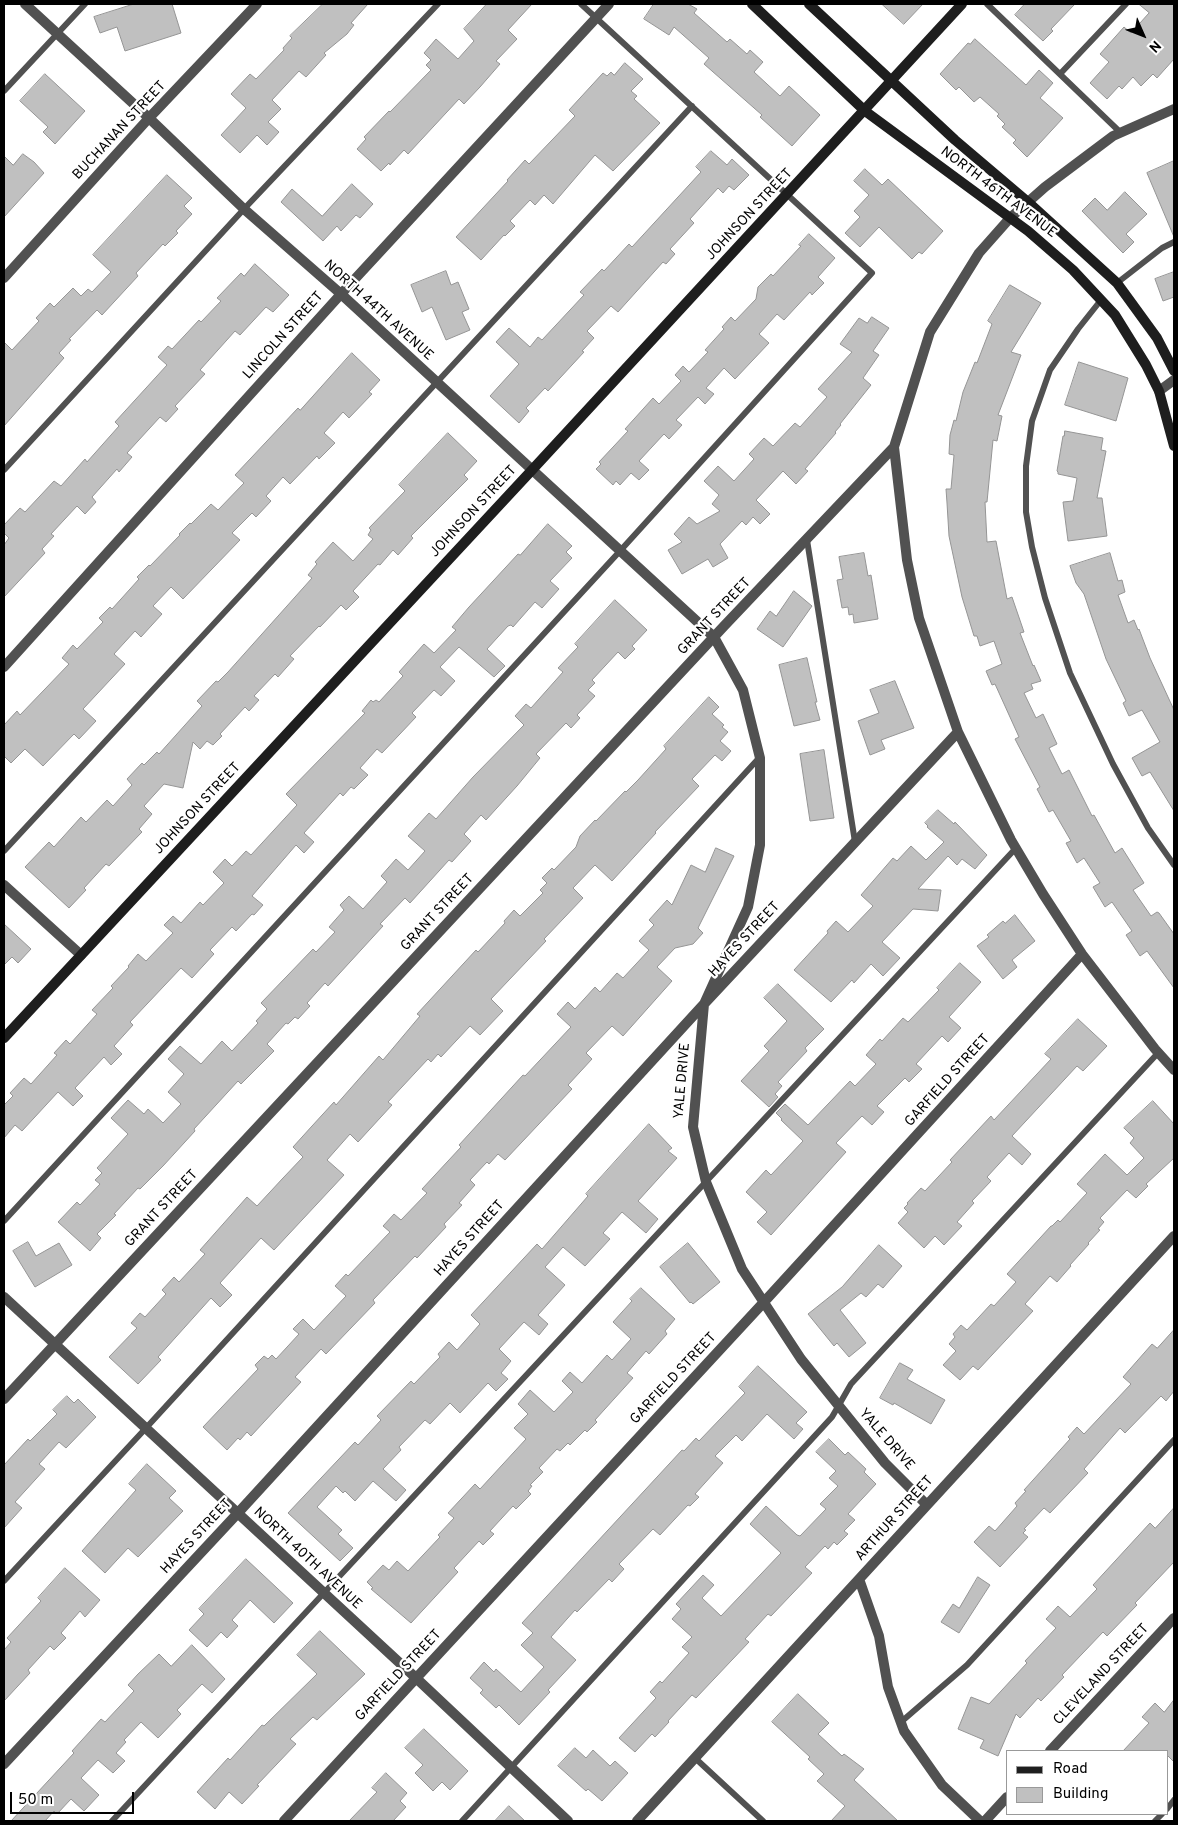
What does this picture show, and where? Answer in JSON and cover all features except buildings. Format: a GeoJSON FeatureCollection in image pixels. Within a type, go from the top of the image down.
{"type":"FeatureCollection","features":[{"type":"Feature","properties":{"kind":"street","name":"NORTH 44TH AVENUE"},"geometry":{"type":"LineString","coordinates":[[25,4],[149,118],[244,209],[341,294],[714,637]]}},
{"type":"Feature","properties":{"kind":"street","name":"BUCHANAN STREET"},"geometry":{"type":"LineString","coordinates":[[4,278],[149,118],[257,4]]}},
{"type":"Feature","properties":{"kind":"street","name":"LINCOLN STREET"},"geometry":{"type":"LineString","coordinates":[[4,667],[341,294],[609,4]]}},
{"type":"Feature","properties":{"kind":"street","name":"NORTH 46TH AVENUE"},"geometry":{"type":"LineString","coordinates":[[752,4],[865,111],[1010,218],[1073,270],[1115,315],[1146,365],[1159,390],[1174,446]]}},
{"type":"Feature","properties":{"kind":"street","name":"NORTH 46TH AVENUE"},"geometry":{"type":"LineString","coordinates":[[809,4],[961,145],[1028,202],[1117,283],[1157,338],[1174,371]]}},
{"type":"Feature","properties":{"kind":"street","name":"JOHNSON STREET"},"geometry":{"type":"LineString","coordinates":[[4,1038],[892,82],[962,4]]}},
{"type":"Feature","properties":{"kind":"street"},"geometry":{"type":"LineString","coordinates":[[1174,109],[1114,136],[1072,167],[1010,218],[979,253],[930,332],[894,447],[907,560],[919,618],[958,732],[1016,848],[1082,954],[1174,1070]]}},
{"type":"Feature","properties":{"kind":"street"},"geometry":{"type":"LineString","coordinates":[[1159,390],[1174,380]]}},
{"type":"Feature","properties":{"kind":"street","name":"GRANT STREET"},"geometry":{"type":"LineString","coordinates":[[4,1399],[714,637],[894,447]]}},
{"type":"Feature","properties":{"kind":"street","name":"YALE DRIVE"},"geometry":{"type":"LineString","coordinates":[[714,637],[743,690],[760,758],[760,845],[748,907],[704,1004],[693,1127],[706,1182],[742,1268],[801,1359],[885,1463],[927,1505]]}},
{"type":"Feature","properties":{"kind":"street","name":"HAYES STREET"},"geometry":{"type":"LineString","coordinates":[[4,1764],[237,1514],[704,1004],[958,732]]}},
{"type":"Feature","properties":{"kind":"street"},"geometry":{"type":"LineString","coordinates":[[4,885],[81,954]]}},
{"type":"Feature","properties":{"kind":"street","name":"GARFIELD STREET"},"geometry":{"type":"LineString","coordinates":[[284,1821],[764,1302],[1082,954]]}},
{"type":"Feature","properties":{"kind":"street","name":"ARTHUR STREET"},"geometry":{"type":"LineString","coordinates":[[637,1821],[1174,1236]]}},
{"type":"Feature","properties":{"kind":"street","name":"NORTH 40TH AVENUE"},"geometry":{"type":"LineString","coordinates":[[4,1297],[568,1821]]}},
{"type":"Feature","properties":{"kind":"street"},"geometry":{"type":"LineString","coordinates":[[858,1579],[879,1636],[888,1687],[904,1731],[942,1785],[980,1821]]}},
{"type":"Feature","properties":{"kind":"street","name":"CLEVELAND STREET"},"geometry":{"type":"LineString","coordinates":[[1051,1750],[1174,1618]]}},
{"type":"Feature","properties":{"kind":"street"},"geometry":{"type":"LineString","coordinates":[[985,1821],[1006,1799]]}},
{"type":"Feature","properties":{"kind":"lane"},"geometry":{"type":"LineString","coordinates":[[4,91],[85,4]]}},
{"type":"Feature","properties":{"kind":"lane"},"geometry":{"type":"LineString","coordinates":[[4,470],[244,209],[438,4]]}},
{"type":"Feature","properties":{"kind":"lane"},"geometry":{"type":"LineString","coordinates":[[4,1221],[620,551],[872,273],[581,4]]}},
{"type":"Feature","properties":{"kind":"lane"},"geometry":{"type":"LineString","coordinates":[[987,4],[1121,133]]}},
{"type":"Feature","properties":{"kind":"lane"},"geometry":{"type":"LineString","coordinates":[[1060,74],[1126,4]]}},
{"type":"Feature","properties":{"kind":"lane"},"geometry":{"type":"LineString","coordinates":[[4,851],[692,106]]}},
{"type":"Feature","properties":{"kind":"lane"},"geometry":{"type":"LineString","coordinates":[[1117,283],[1162,248],[1174,242]]}},
{"type":"Feature","properties":{"kind":"lane"},"geometry":{"type":"LineString","coordinates":[[1101,300],[1078,329],[1050,370],[1047,378],[1032,421],[1026,466],[1026,512],[1032,547],[1045,598],[1070,673],[1113,764],[1148,828],[1174,865]]}},
{"type":"Feature","properties":{"kind":"lane"},"geometry":{"type":"LineString","coordinates":[[807,540],[855,842]]}},
{"type":"Feature","properties":{"kind":"lane"},"geometry":{"type":"LineString","coordinates":[[4,1581],[760,758]]}},
{"type":"Feature","properties":{"kind":"lane"},"geometry":{"type":"LineString","coordinates":[[112,1821],[1016,848]]}},
{"type":"Feature","properties":{"kind":"lane"},"geometry":{"type":"LineString","coordinates":[[462,1821],[832,1417],[851,1384],[1158,1052]]}},
{"type":"Feature","properties":{"kind":"lane"},"geometry":{"type":"LineString","coordinates":[[901,1722],[967,1665],[1174,1440]]}},
{"type":"Feature","properties":{"kind":"lane"},"geometry":{"type":"LineString","coordinates":[[695,1758],[763,1821]]}}]}
